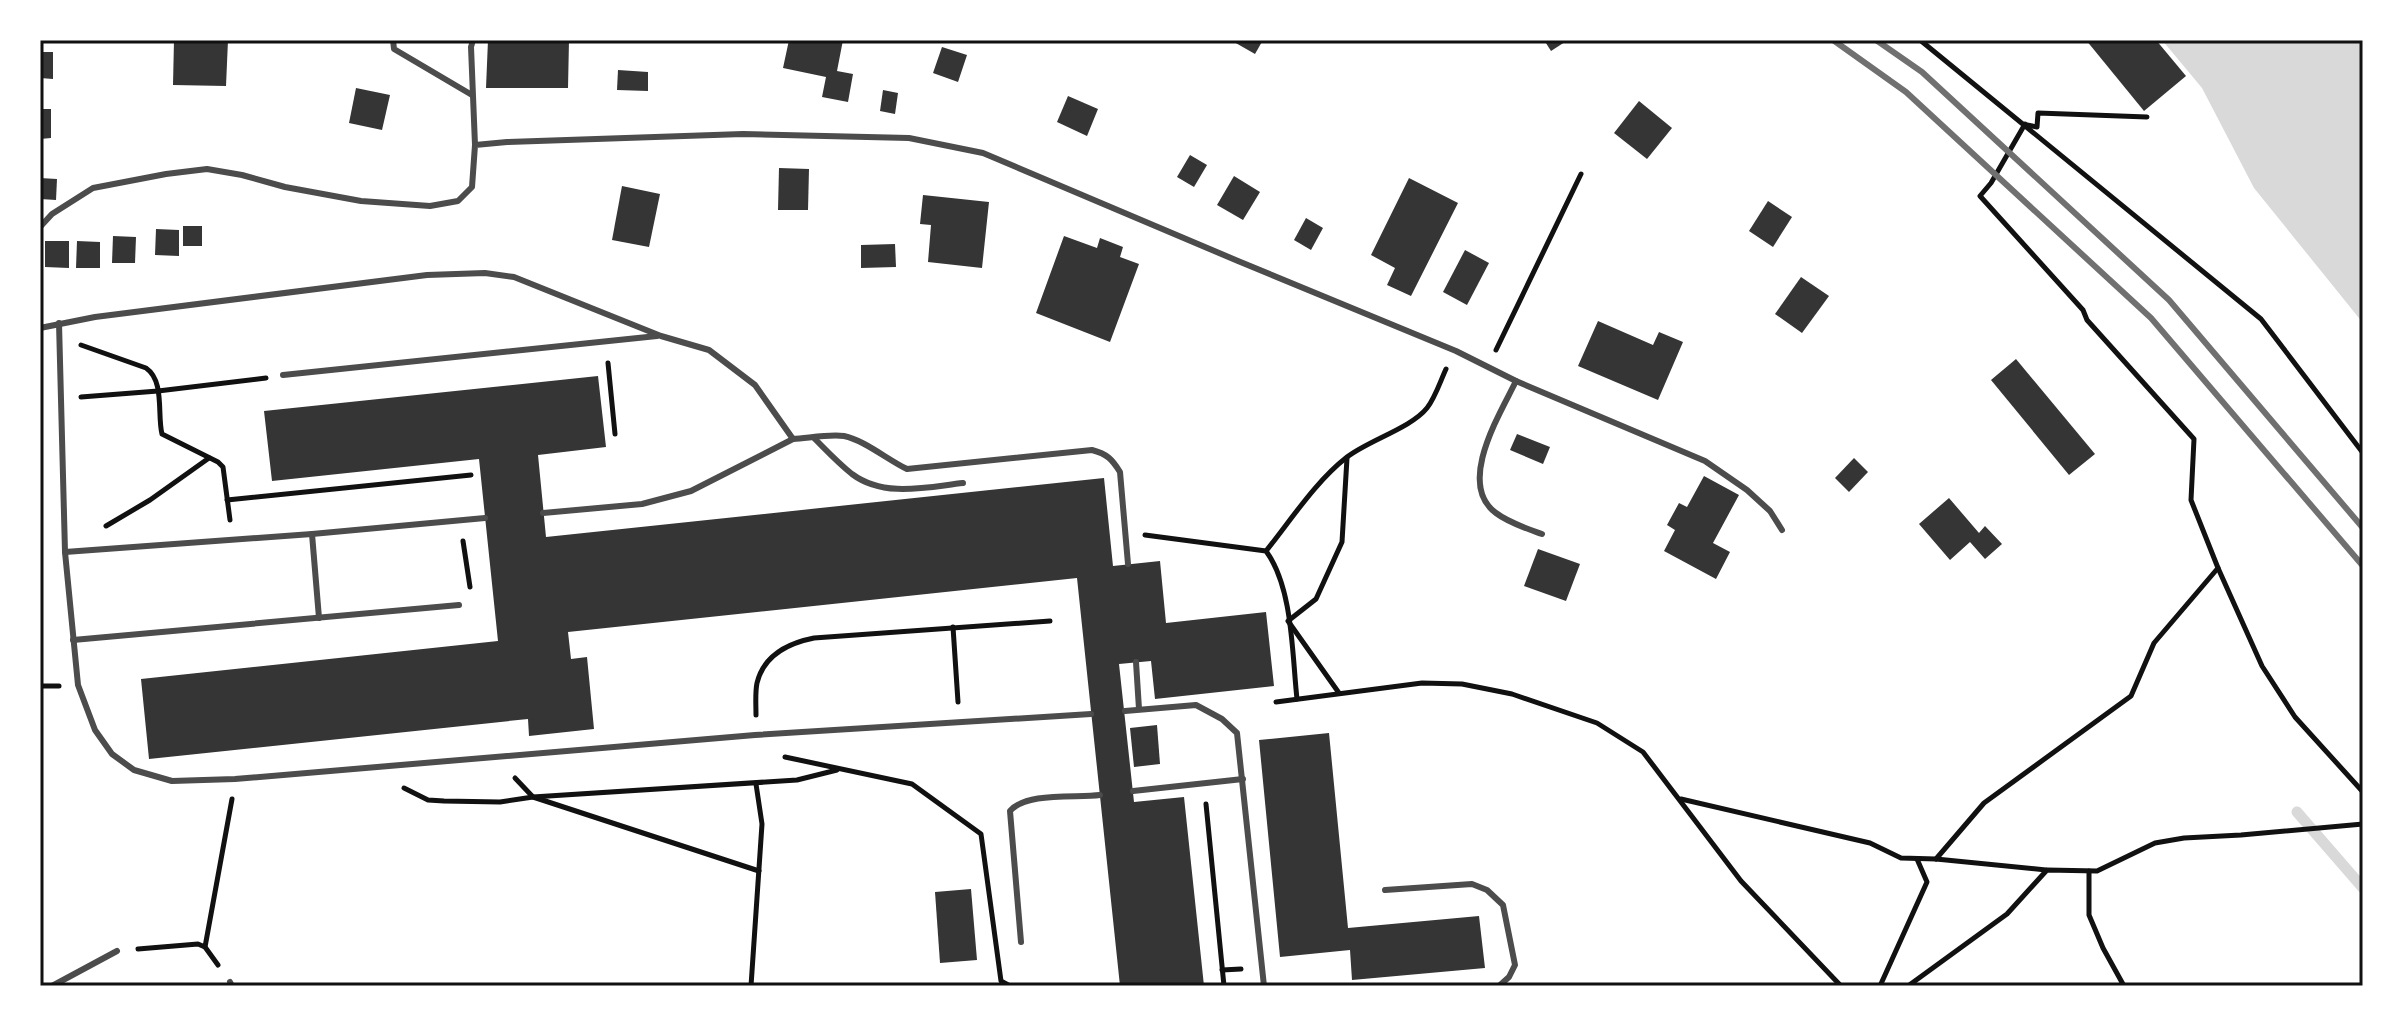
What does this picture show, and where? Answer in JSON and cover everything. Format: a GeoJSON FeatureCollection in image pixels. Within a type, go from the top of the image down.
{"type":"FeatureCollection","features":[{"type":"Feature","properties":{"kind":"lane"},"geometry":{"type":"LineString","coordinates":[[393,40],[394,49],[472,95]]}},
{"type":"Feature","properties":{"kind":"lane"},"geometry":{"type":"LineString","coordinates":[[40,227],[52,214],[93,188],[207,169],[361,201],[430,206],[458,201],[472,187],[475,145],[473,40]]}},
{"type":"Feature","properties":{"kind":"lane"},"geometry":{"type":"LineString","coordinates":[[475,145],[743,134],[909,138],[983,153],[1456,351],[1516,381],[1705,461],[1747,490],[1770,511],[1782,530]]}},
{"type":"Feature","properties":{"kind":"lane"},"geometry":{"type":"LineString","coordinates":[[40,328],[95,317],[427,275],[485,273],[514,277],[661,336],[709,350],[755,385],[793,439]]}},
{"type":"Feature","properties":{"kind":"lane"},"geometry":{"type":"LineString","coordinates":[[59,323],[65,552],[78,685],[95,730],[112,754],[134,770],[172,781],[235,779],[755,735],[1091,714]]}},
{"type":"Feature","properties":{"kind":"lane"},"geometry":{"type":"LineString","coordinates":[[283,375],[661,336]]}},
{"type":"Feature","properties":{"kind":"lane"},"geometry":{"type":"LineString","coordinates":[[1516,381],[1488,440],[1479,471],[1479,484],[1484,500],[1496,513],[1542,534]]}},
{"type":"Feature","properties":{"kind":"lane"},"geometry":{"type":"LineString","coordinates":[[543,513],[642,504],[691,491],[793,439],[844,436],[907,469],[1092,450],[1106,454],[1120,472],[1128,564]]}},
{"type":"Feature","properties":{"kind":"lane"},"geometry":{"type":"LineString","coordinates":[[814,438],[853,475],[878,486],[899,490],[963,483]]}},
{"type":"Feature","properties":{"kind":"lane"},"geometry":{"type":"LineString","coordinates":[[65,552],[485,518]]}},
{"type":"Feature","properties":{"kind":"lane"},"geometry":{"type":"LineString","coordinates":[[312,534],[319,618]]}},
{"type":"Feature","properties":{"kind":"lane"},"geometry":{"type":"LineString","coordinates":[[73,640],[459,605]]}},
{"type":"Feature","properties":{"kind":"lane"},"geometry":{"type":"LineString","coordinates":[[1136,662],[1139,709]]}},
{"type":"Feature","properties":{"kind":"lane"},"geometry":{"type":"LineString","coordinates":[[1125,711],[1196,705],[1222,719],[1237,733],[1264,986]]}},
{"type":"Feature","properties":{"kind":"lane"},"geometry":{"type":"LineString","coordinates":[[1133,791],[1243,779]]}},
{"type":"Feature","properties":{"kind":"lane"},"geometry":{"type":"LineString","coordinates":[[1021,942],[1010,811],[1016,803],[1028,799],[1100,795]]}},
{"type":"Feature","properties":{"kind":"lane"},"geometry":{"type":"LineString","coordinates":[[1385,890],[1472,884],[1487,890],[1503,905],[1515,965],[1509,977],[1499,986]]}},
{"type":"Feature","properties":{"kind":"lane"},"geometry":{"type":"LineString","coordinates":[[52,986],[117,951]]}},
{"type":"Feature","properties":{"kind":"path"},"geometry":{"type":"LineString","coordinates":[[1920,40],[2261,319],[2363,453]]}},
{"type":"Feature","properties":{"kind":"path"},"geometry":{"type":"LineString","coordinates":[[2025,125],[2037,127],[2038,113],[2147,117]]}},
{"type":"Feature","properties":{"kind":"path"},"geometry":{"type":"LineString","coordinates":[[2025,125],[1980,196],[2194,439],[2191,500],[2262,666],[2295,717],[2363,792]]}},
{"type":"Feature","properties":{"kind":"path"},"geometry":{"type":"LineString","coordinates":[[1488,367],[1581,174]]}},
{"type":"Feature","properties":{"kind":"path"},"geometry":{"type":"LineString","coordinates":[[60,337],[153,372],[162,434],[223,467],[228,503],[471,475]]}},
{"type":"Feature","properties":{"kind":"path"},"geometry":{"type":"LineString","coordinates":[[606,342],[615,434]]}},
{"type":"Feature","properties":{"kind":"path"},"geometry":{"type":"LineString","coordinates":[[1266,551],[1316,488],[1347,457],[1414,419],[1427,408],[1456,351]]}},
{"type":"Feature","properties":{"kind":"path"},"geometry":{"type":"LineString","coordinates":[[62,398],[158,391],[283,375]]}},
{"type":"Feature","properties":{"kind":"path"},"geometry":{"type":"LineString","coordinates":[[1288,621],[1316,599],[1342,542],[1347,457]]}},
{"type":"Feature","properties":{"kind":"path"},"geometry":{"type":"LineString","coordinates":[[103,528],[150,500],[209,458]]}},
{"type":"Feature","properties":{"kind":"path"},"geometry":{"type":"LineString","coordinates":[[459,605],[469,601],[470,596],[460,520]]}},
{"type":"Feature","properties":{"kind":"path"},"geometry":{"type":"LineString","coordinates":[[1124,532],[1266,551],[1284,585],[1297,699]]}},
{"type":"Feature","properties":{"kind":"path"},"geometry":{"type":"LineString","coordinates":[[1936,859],[1984,803],[2131,696],[2154,643],[2218,568]]}},
{"type":"Feature","properties":{"kind":"path"},"geometry":{"type":"LineString","coordinates":[[1010,986],[1001,981],[981,834],[912,784],[761,751],[755,735],[757,682],[771,657],[791,643],[814,638],[1050,621]]}},
{"type":"Feature","properties":{"kind":"path"},"geometry":{"type":"LineString","coordinates":[[1288,621],[1339,693]]}},
{"type":"Feature","properties":{"kind":"path"},"geometry":{"type":"LineString","coordinates":[[953,627],[960,722]]}},
{"type":"Feature","properties":{"kind":"path"},"geometry":{"type":"LineString","coordinates":[[1276,702],[1422,683],[1462,684],[1512,694],[1597,723],[1643,752],[1741,881],[1841,986]]}},
{"type":"Feature","properties":{"kind":"path"},"geometry":{"type":"LineString","coordinates":[[384,766],[403,788],[428,800],[500,802],[533,797],[797,780],[842,768]]}},
{"type":"Feature","properties":{"kind":"path"},"geometry":{"type":"LineString","coordinates":[[205,947],[235,779]]}},
{"type":"Feature","properties":{"kind":"path"},"geometry":{"type":"LineString","coordinates":[[751,986],[762,824],[756,783]]}},
{"type":"Feature","properties":{"kind":"path"},"geometry":{"type":"LineString","coordinates":[[533,797],[759,871]]}},
{"type":"Feature","properties":{"kind":"path"},"geometry":{"type":"LineString","coordinates":[[1680,799],[1870,843],[1901,858],[2047,870],[2097,871],[2155,843],[2184,838],[2363,824]]}},
{"type":"Feature","properties":{"kind":"path"},"geometry":{"type":"LineString","coordinates":[[1208,829],[1224,986]]}},
{"type":"Feature","properties":{"kind":"path"},"geometry":{"type":"LineString","coordinates":[[1880,986],[1927,882],[1917,859]]}},
{"type":"Feature","properties":{"kind":"path"},"geometry":{"type":"LineString","coordinates":[[1908,986],[2007,914],[2047,870]]}},
{"type":"Feature","properties":{"kind":"path"},"geometry":{"type":"LineString","coordinates":[[2089,871],[2089,915],[2124,986]]}},
{"type":"Feature","properties":{"kind":"path"},"geometry":{"type":"LineString","coordinates":[[117,951],[198,944],[205,947],[231,984]]}},
{"type":"Feature","properties":{"kind":"shaded area"},"geometry":{"type":"Polygon","coordinates":[[[2162,40],[2363,40],[2363,323],[2254,188],[2202,88],[2162,40]]]}},
{"type":"Feature","properties":{"kind":"building"},"geometry":{"type":"Polygon","coordinates":[[[174,40],[228,40],[226,86],[173,85],[174,40]]]}},
{"type":"Feature","properties":{"kind":"building"},"geometry":{"type":"Polygon","coordinates":[[[488,40],[569,40],[568,88],[486,88],[488,40]]]}},
{"type":"Feature","properties":{"kind":"building"},"geometry":{"type":"Polygon","coordinates":[[[789,40],[843,40],[837,71],[853,74],[848,102],[822,97],[826,77],[783,68],[789,40]]]}},
{"type":"Feature","properties":{"kind":"building"},"geometry":{"type":"Polygon","coordinates":[[[1235,40],[1263,40],[1255,54],[1235,40]]]}},
{"type":"Feature","properties":{"kind":"building"},"geometry":{"type":"Polygon","coordinates":[[[1544,40],[1568,40],[1551,51],[1544,40]]]}},
{"type":"Feature","properties":{"kind":"building"},"geometry":{"type":"Polygon","coordinates":[[[2086,40],[2156,40],[2186,76],[2144,111],[2086,40]]]}},
{"type":"Feature","properties":{"kind":"building"},"geometry":{"type":"Polygon","coordinates":[[[942,47],[967,55],[958,82],[933,73],[942,47]]]}},
{"type":"Feature","properties":{"kind":"building"},"geometry":{"type":"Polygon","coordinates":[[[40,52],[53,52],[53,79],[40,78],[40,52]]]}},
{"type":"Feature","properties":{"kind":"building"},"geometry":{"type":"Polygon","coordinates":[[[618,70],[648,72],[648,91],[617,90],[618,70]]]}},
{"type":"Feature","properties":{"kind":"building"},"geometry":{"type":"Polygon","coordinates":[[[356,88],[390,95],[382,130],[349,123],[356,88]]]}},
{"type":"Feature","properties":{"kind":"building"},"geometry":{"type":"Polygon","coordinates":[[[883,90],[898,93],[895,114],[880,111],[883,90]]]}},
{"type":"Feature","properties":{"kind":"building"},"geometry":{"type":"Polygon","coordinates":[[[1068,96],[1098,109],[1087,136],[1057,122],[1068,96]]]}},
{"type":"Feature","properties":{"kind":"building"},"geometry":{"type":"Polygon","coordinates":[[[1639,101],[1672,128],[1647,159],[1614,133],[1639,101]]]}},
{"type":"Feature","properties":{"kind":"building"},"geometry":{"type":"Polygon","coordinates":[[[40,109],[51,109],[51,138],[40,139],[40,109]]]}},
{"type":"Feature","properties":{"kind":"building"},"geometry":{"type":"Polygon","coordinates":[[[1190,155],[1207,165],[1194,187],[1177,177],[1190,155]]]}},
{"type":"Feature","properties":{"kind":"building"},"geometry":{"type":"Polygon","coordinates":[[[779,168],[809,169],[808,210],[778,210],[779,168]]]}},
{"type":"Feature","properties":{"kind":"building"},"geometry":{"type":"Polygon","coordinates":[[[1234,176],[1260,192],[1243,220],[1217,205],[1234,176]]]}},
{"type":"Feature","properties":{"kind":"building"},"geometry":{"type":"Polygon","coordinates":[[[40,178],[57,179],[56,200],[40,199],[40,178]]]}},
{"type":"Feature","properties":{"kind":"building"},"geometry":{"type":"Polygon","coordinates":[[[1409,178],[1458,203],[1411,296],[1387,285],[1395,268],[1371,255],[1409,178]]]}},
{"type":"Feature","properties":{"kind":"building"},"geometry":{"type":"Polygon","coordinates":[[[622,186],[660,194],[649,247],[612,240],[622,186]]]}},
{"type":"Feature","properties":{"kind":"building"},"geometry":{"type":"Polygon","coordinates":[[[923,195],[989,202],[982,268],[928,262],[931,225],[920,224],[923,195]]]}},
{"type":"Feature","properties":{"kind":"building"},"geometry":{"type":"Polygon","coordinates":[[[1768,201],[1792,217],[1773,247],[1749,231],[1768,201]]]}},
{"type":"Feature","properties":{"kind":"building"},"geometry":{"type":"Polygon","coordinates":[[[1306,218],[1323,228],[1311,250],[1294,240],[1306,218]]]}},
{"type":"Feature","properties":{"kind":"building"},"geometry":{"type":"Polygon","coordinates":[[[183,226],[202,226],[202,246],[183,246],[183,226]]]}},
{"type":"Feature","properties":{"kind":"building"},"geometry":{"type":"Polygon","coordinates":[[[156,229],[179,230],[179,256],[155,255],[156,229]]]}},
{"type":"Feature","properties":{"kind":"building"},"geometry":{"type":"Polygon","coordinates":[[[113,236],[136,237],[135,263],[112,263],[113,236]]]}},
{"type":"Feature","properties":{"kind":"building"},"geometry":{"type":"Polygon","coordinates":[[[1064,236],[1097,248],[1100,238],[1123,247],[1120,257],[1139,264],[1110,342],[1036,313],[1064,236]]]}},
{"type":"Feature","properties":{"kind":"building"},"geometry":{"type":"Polygon","coordinates":[[[45,241],[69,241],[69,268],[45,267],[45,241]]]}},
{"type":"Feature","properties":{"kind":"building"},"geometry":{"type":"Polygon","coordinates":[[[77,241],[100,242],[100,268],[76,268],[77,241]]]}},
{"type":"Feature","properties":{"kind":"building"},"geometry":{"type":"Polygon","coordinates":[[[895,244],[896,267],[861,268],[861,245],[895,244]]]}},
{"type":"Feature","properties":{"kind":"building"},"geometry":{"type":"Polygon","coordinates":[[[1465,250],[1489,263],[1467,305],[1443,292],[1465,250]]]}},
{"type":"Feature","properties":{"kind":"building"},"geometry":{"type":"Polygon","coordinates":[[[1801,277],[1829,296],[1802,333],[1775,314],[1801,277]]]}},
{"type":"Feature","properties":{"kind":"building"},"geometry":{"type":"Polygon","coordinates":[[[1598,321],[1653,345],[1659,332],[1683,342],[1658,400],[1578,366],[1598,321]]]}},
{"type":"Feature","properties":{"kind":"building"},"geometry":{"type":"Polygon","coordinates":[[[2016,359],[2095,454],[2069,475],[1991,380],[2016,359]]]}},
{"type":"Feature","properties":{"kind":"building"},"geometry":{"type":"Polygon","coordinates":[[[598,376],[606,447],[538,455],[546,537],[1104,478],[1113,566],[1160,561],[1166,623],[1266,612],[1274,686],[1155,699],[1151,661],[1119,664],[1134,802],[1184,797],[1204,986],[1120,986],[1077,578],[568,632],[571,659],[587,657],[594,729],[529,736],[528,719],[149,759],[141,679],[498,641],[479,459],[272,481],[264,411],[598,376]]]}},
{"type":"Feature","properties":{"kind":"building"},"geometry":{"type":"Polygon","coordinates":[[[1517,434],[1550,447],[1543,464],[1510,450],[1517,434]]]}},
{"type":"Feature","properties":{"kind":"building"},"geometry":{"type":"Polygon","coordinates":[[[1854,458],[1868,472],[1849,492],[1835,478],[1854,458]]]}},
{"type":"Feature","properties":{"kind":"building"},"geometry":{"type":"Polygon","coordinates":[[[1704,476],[1739,495],[1713,543],[1730,552],[1716,579],[1664,551],[1675,530],[1667,525],[1679,503],[1687,507],[1704,476]]]}},
{"type":"Feature","properties":{"kind":"building"},"geometry":{"type":"Polygon","coordinates":[[[1949,498],[1979,533],[1985,526],[2002,544],[1985,559],[1970,542],[1950,560],[1919,524],[1949,498]]]}},
{"type":"Feature","properties":{"kind":"building"},"geometry":{"type":"Polygon","coordinates":[[[1538,549],[1580,564],[1566,601],[1524,586],[1538,549]]]}},
{"type":"Feature","properties":{"kind":"building"},"geometry":{"type":"Polygon","coordinates":[[[1157,725],[1160,764],[1134,767],[1130,728],[1157,725]]]}},
{"type":"Feature","properties":{"kind":"building"},"geometry":{"type":"Polygon","coordinates":[[[1329,733],[1348,928],[1479,916],[1485,968],[1352,980],[1350,950],[1280,957],[1259,740],[1329,733]]]}},
{"type":"Feature","properties":{"kind":"building"},"geometry":{"type":"Polygon","coordinates":[[[971,889],[977,960],[940,963],[935,892],[971,889]]]}},
{"type":"Feature","properties":{"kind":"waterway"},"geometry":{"type":"LineString","coordinates":[[2297,812],[2363,888]]}},
{"type":"Feature","properties":{"kind":"railway"},"geometry":{"type":"LineString","coordinates":[[1833,40],[1906,92],[2151,318],[2363,566]]}},
{"type":"Feature","properties":{"kind":"railway"},"geometry":{"type":"LineString","coordinates":[[1876,40],[1922,72],[2169,300],[2363,528]]}}]}
